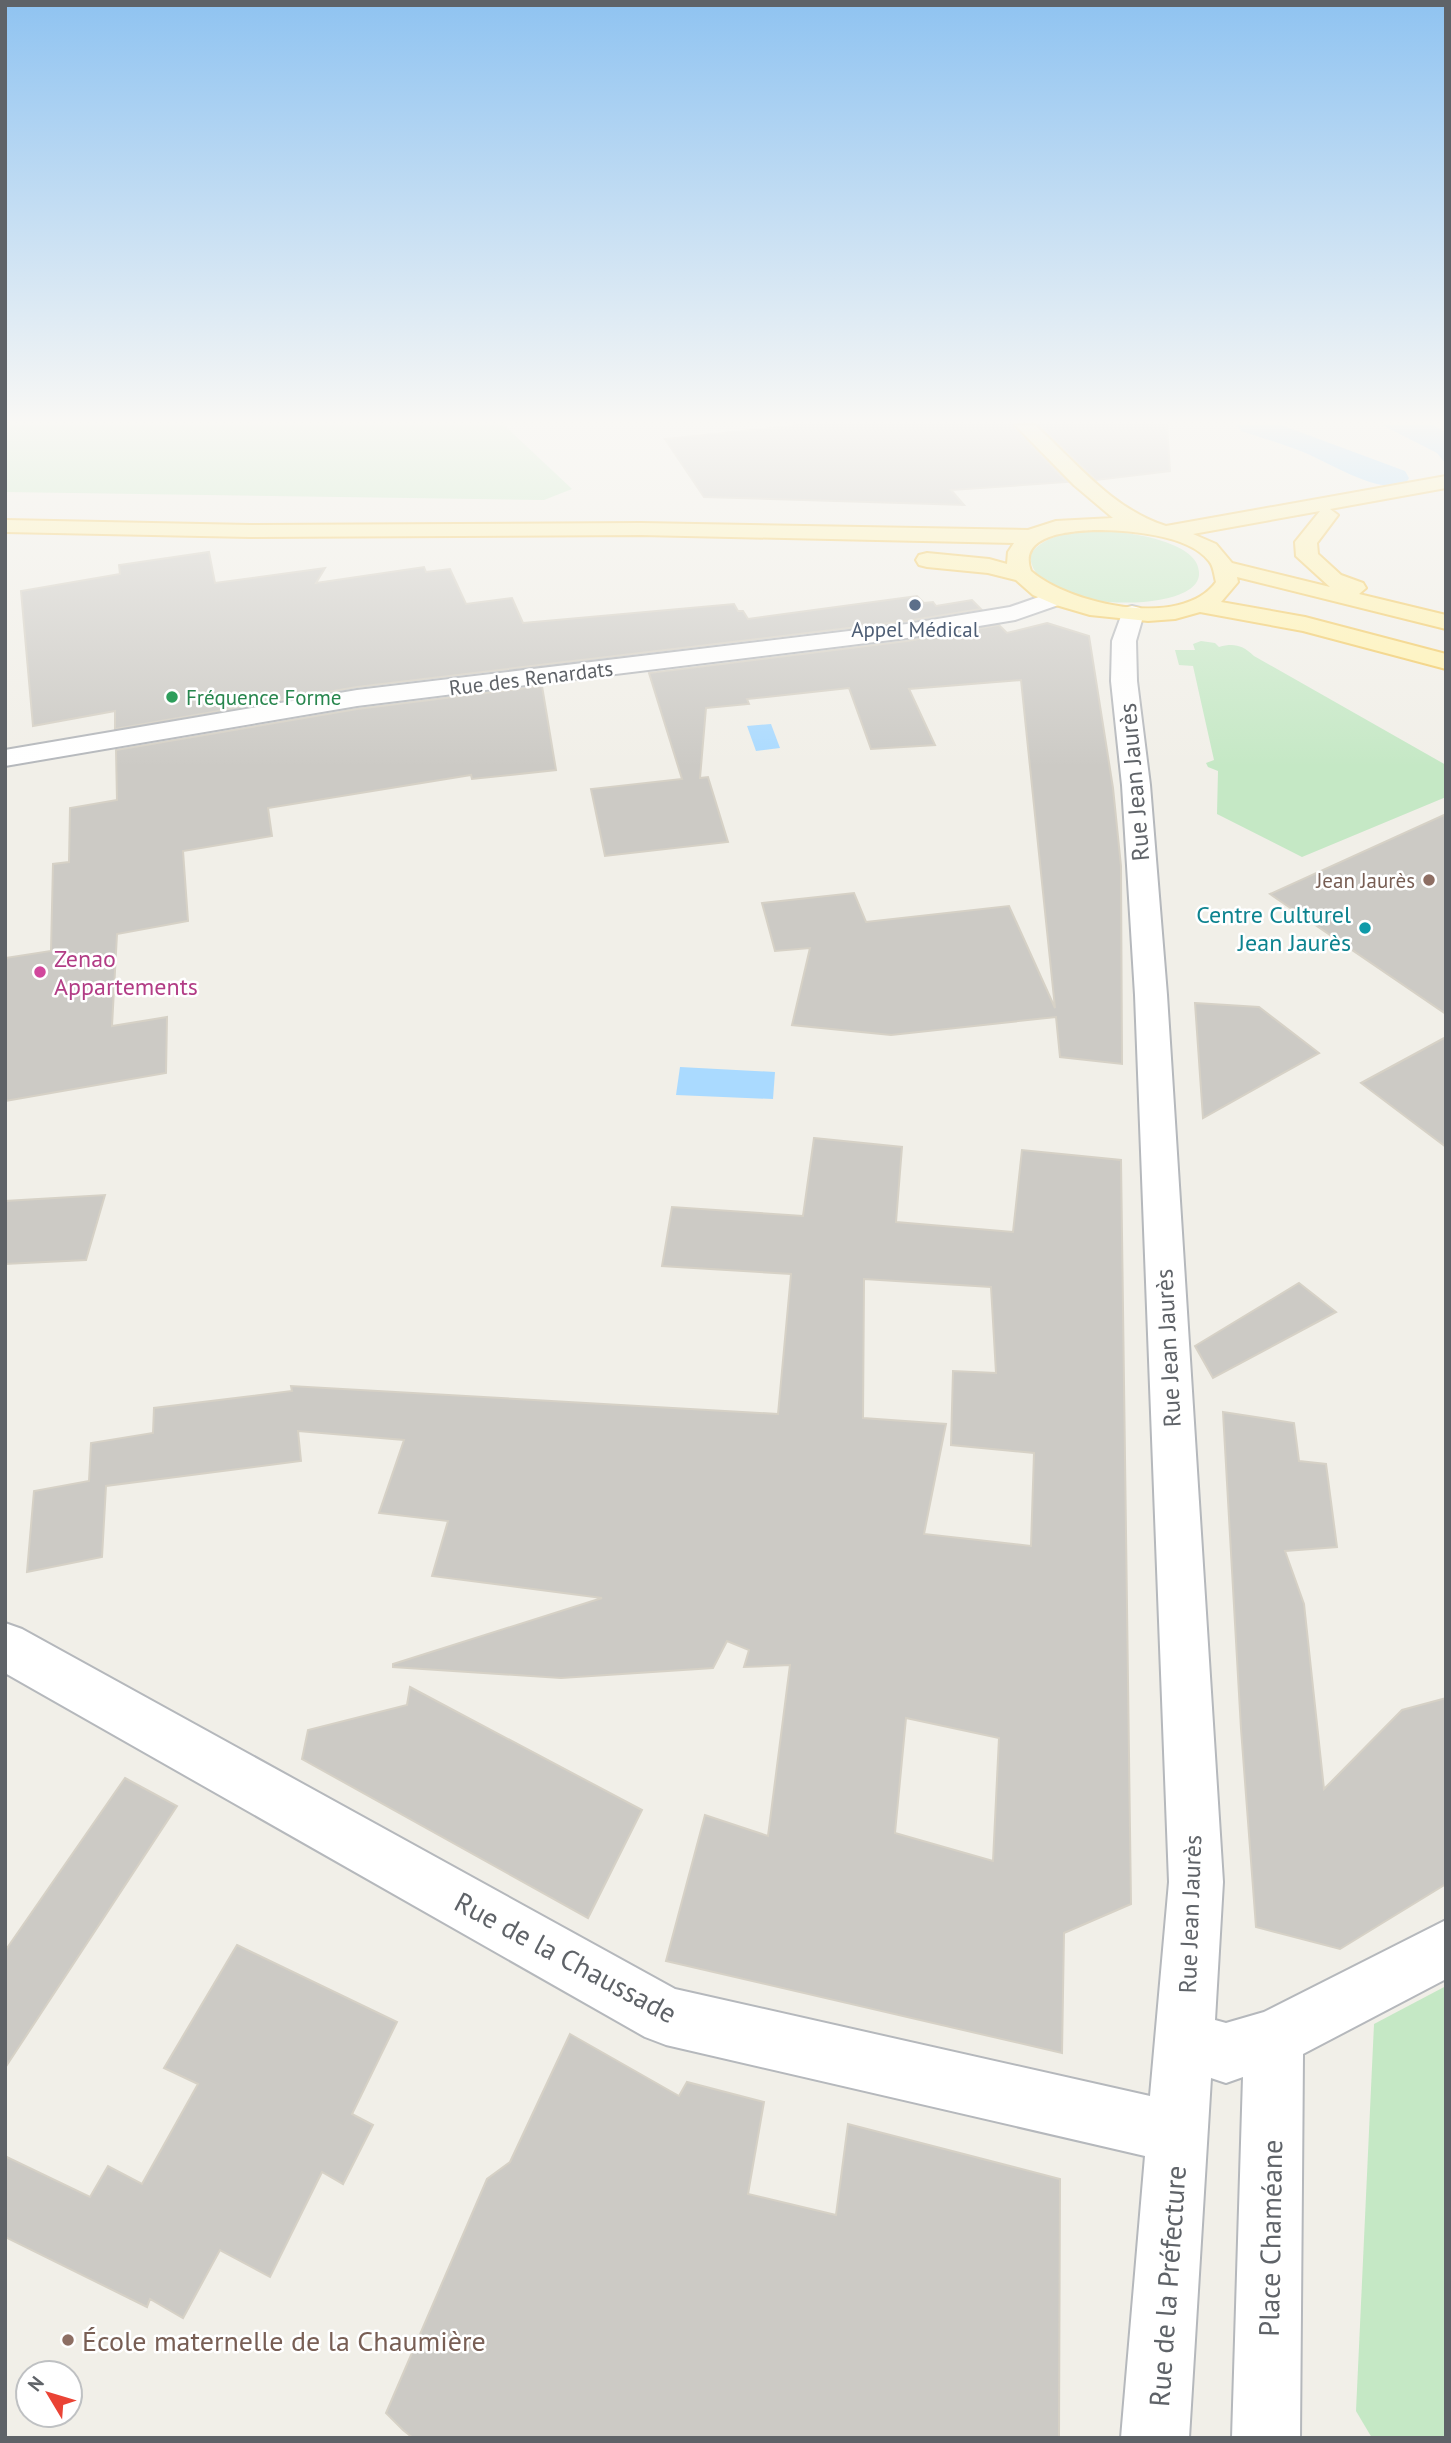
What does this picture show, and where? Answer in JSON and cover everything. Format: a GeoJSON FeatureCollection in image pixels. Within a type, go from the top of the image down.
{"type":"FeatureCollection","features":[{"type":"Feature","properties":{"kind":"main road"},"geometry":{"type":"LineString","coordinates":[[445,539],[830,551],[881,555]]}},
{"type":"Feature","properties":{"kind":"main road"},"geometry":{"type":"LineString","coordinates":[[1031,539],[1020,548],[1017,561],[1023,575],[1036,587],[1056,598],[1092,608],[1132,613],[1168,612],[1198,605],[1217,595],[1227,582],[1223,563]]}},
{"type":"Feature","properties":{"kind":"main road"},"geometry":{"type":"LineString","coordinates":[[1186,539],[1198,544],[1223,563],[1446,622]]}},
{"type":"Feature","properties":{"kind":"main road"},"geometry":{"type":"LineString","coordinates":[[1223,563],[1247,542],[1256,539]]}},
{"type":"Feature","properties":{"kind":"main road"},"geometry":{"type":"LineString","coordinates":[[1308,539],[1306,542],[1307,556],[1333,580],[1446,622]]}},
{"type":"Feature","properties":{"kind":"main road"},"geometry":{"type":"LineString","coordinates":[[907,558],[970,563],[1023,575]]}},
{"type":"Feature","properties":{"kind":"main road"},"geometry":{"type":"LineString","coordinates":[[1198,605],[1305,624],[1446,662]]}},
{"type":"Feature","properties":{"kind":"street","name":"Rue des Renardats"},"geometry":{"type":"LineString","coordinates":[[5,758],[358,698],[907,631],[1014,613],[1056,598]]}},
{"type":"Feature","properties":{"kind":"street","name":"Rue Jean Jaurès"},"geometry":{"type":"LineString","coordinates":[[1132,613],[1124,641],[1124,681],[1136,785],[1151,995],[1196,1882],[1184,2040]]}},
{"type":"Feature","properties":{"kind":"street","name":"Rue de la Chaussade"},"geometry":{"type":"LineString","coordinates":[[5,1646],[666,2016],[1179,2133]]}},
{"type":"Feature","properties":{"kind":"street"},"geometry":{"type":"LineString","coordinates":[[1179,2133],[1184,2040],[1226,2053],[1274,2038],[1446,1948]]}},
{"type":"Feature","properties":{"kind":"street","name":"Place Chaméane"},"geometry":{"type":"LineString","coordinates":[[1266,2438],[1274,2038]]}},
{"type":"Feature","properties":{"kind":"street","name":"Rue de la Préfecture"},"geometry":{"type":"LineString","coordinates":[[1155,2438],[1179,2133]]}},
{"type":"Feature","properties":{"kind":"green space"},"geometry":{"type":"Polygon","coordinates":[[[1050,539],[1154,539],[1186,552],[1195,561],[1199,575],[1188,590],[1168,598],[1146,602],[1121,603],[1070,595],[1050,585],[1036,572],[1030,554],[1050,539]]]}},
{"type":"Feature","properties":{"kind":"green space"},"geometry":{"type":"Polygon","coordinates":[[[1201,641],[1215,643],[1219,647],[1234,645],[1246,649],[1446,765],[1446,797],[1302,857],[1217,814],[1218,771],[1208,767],[1206,763],[1214,760],[1193,666],[1179,665],[1175,650],[1195,650],[1193,644],[1201,641]]]}},
{"type":"Feature","properties":{"kind":"green space"},"geometry":{"type":"Polygon","coordinates":[[[1446,1986],[1446,2438],[1372,2438],[1356,2411],[1374,2024],[1446,1986]]]}},
{"type":"Feature","properties":{"kind":"water"},"geometry":{"type":"Polygon","coordinates":[[[771,724],[780,748],[756,751],[747,726],[771,724]]]}},
{"type":"Feature","properties":{"kind":"water"},"geometry":{"type":"Polygon","coordinates":[[[680,1067],[775,1072],[773,1099],[676,1095],[680,1067]]]}},
{"type":"Feature","properties":{"kind":"building"},"geometry":{"type":"Polygon","coordinates":[[[209,552],[215,583],[325,568],[316,583],[424,567],[426,572],[450,569],[466,604],[512,598],[523,623],[734,604],[748,619],[917,596],[924,603],[933,602],[936,606],[972,600],[981,609],[907,621],[357,687],[115,729],[115,711],[33,726],[21,591],[120,574],[119,565],[209,552]]]}},
{"type":"Feature","properties":{"kind":"building"},"geometry":{"type":"Polygon","coordinates":[[[1047,623],[1089,636],[1113,788],[1121,866],[1122,1064],[1060,1057],[1056,1017],[891,1035],[792,1025],[810,948],[775,951],[762,903],[854,893],[866,922],[1009,906],[1055,1008],[1021,680],[909,689],[935,745],[871,749],[849,688],[747,699],[749,704],[706,708],[700,778],[708,777],[728,842],[605,856],[591,789],[682,779],[649,673],[907,641],[999,625],[1007,633],[1047,623]]]}},
{"type":"Feature","properties":{"kind":"building"},"geometry":{"type":"Polygon","coordinates":[[[542,686],[556,770],[472,779],[471,775],[268,808],[272,836],[183,851],[188,921],[117,934],[112,1026],[167,1017],[166,1073],[5,1101],[5,958],[51,951],[53,864],[69,862],[70,808],[117,800],[116,750],[357,709],[542,686]]]}},
{"type":"Feature","properties":{"kind":"building","name":"Centre Culturel Jean Jaurès"},"geometry":{"type":"Polygon","coordinates":[[[1446,814],[1446,1014],[1270,894],[1446,814]]]}},
{"type":"Feature","properties":{"kind":"building"},"geometry":{"type":"Polygon","coordinates":[[[1195,1003],[1259,1007],[1319,1053],[1203,1118],[1195,1003]]]}},
{"type":"Feature","properties":{"kind":"building"},"geometry":{"type":"Polygon","coordinates":[[[1446,1037],[1446,1147],[1361,1083],[1446,1037]]]}},
{"type":"Feature","properties":{"kind":"building"},"geometry":{"type":"Polygon","coordinates":[[[814,1138],[902,1147],[896,1222],[1013,1232],[1022,1150],[1121,1160],[1131,1904],[1064,1933],[1062,2053],[666,1961],[705,1815],[768,1836],[790,1665],[744,1667],[749,1650],[727,1641],[713,1668],[561,1678],[393,1667],[393,1664],[602,1598],[432,1576],[448,1521],[379,1513],[404,1440],[298,1431],[301,1461],[106,1486],[102,1557],[27,1572],[34,1491],[89,1481],[91,1443],[153,1433],[154,1408],[292,1391],[291,1386],[778,1414],[791,1274],[662,1266],[672,1207],[803,1216],[814,1138]],[[864,1279],[863,1418],[946,1424],[924,1534],[1031,1546],[1034,1453],[951,1445],[953,1371],[996,1373],[991,1287],[864,1279]],[[906,1718],[895,1833],[993,1861],[999,1738],[906,1718]]]}},
{"type":"Feature","properties":{"kind":"building"},"geometry":{"type":"Polygon","coordinates":[[[105,1195],[86,1260],[5,1264],[5,1201],[105,1195]]]}},
{"type":"Feature","properties":{"kind":"building"},"geometry":{"type":"Polygon","coordinates":[[[1299,1283],[1336,1312],[1213,1378],[1195,1346],[1299,1283]]]}},
{"type":"Feature","properties":{"kind":"building"},"geometry":{"type":"Polygon","coordinates":[[[1223,1412],[1294,1423],[1299,1461],[1326,1464],[1337,1547],[1285,1551],[1304,1604],[1324,1789],[1402,1710],[1446,1698],[1446,1884],[1340,1949],[1256,1927],[1241,1729],[1223,1412]]]}},
{"type":"Feature","properties":{"kind":"building"},"geometry":{"type":"Polygon","coordinates":[[[410,1687],[642,1810],[588,1918],[302,1759],[308,1730],[407,1705],[410,1687]]]}},
{"type":"Feature","properties":{"kind":"building"},"geometry":{"type":"Polygon","coordinates":[[[125,1778],[177,1806],[5,2068],[5,1951],[125,1778]]]}},
{"type":"Feature","properties":{"kind":"building"},"geometry":{"type":"Polygon","coordinates":[[[237,1945],[397,2022],[352,2114],[373,2125],[343,2184],[322,2172],[270,2277],[220,2250],[183,2318],[150,2299],[147,2307],[5,2237],[5,2156],[90,2197],[108,2166],[142,2184],[198,2084],[164,2068],[237,1945]]]}},
{"type":"Feature","properties":{"kind":"building"},"geometry":{"type":"Polygon","coordinates":[[[570,2034],[679,2096],[687,2082],[764,2102],[748,2194],[836,2215],[848,2124],[1060,2179],[1059,2438],[413,2438],[403,2430],[386,2413],[487,2179],[510,2162],[570,2034]]]}},
{"type":"Feature","properties":{"kind":"place","name":"Appel Médical"},"geometry":{"type":"Point","coordinates":[915,605]}},
{"type":"Feature","properties":{"kind":"place","name":"Fréquence Forme"},"geometry":{"type":"Point","coordinates":[172,697]}},
{"type":"Feature","properties":{"kind":"place","name":"Jean Jaurès"},"geometry":{"type":"Point","coordinates":[1429,880]}},
{"type":"Feature","properties":{"kind":"place","name":"Centre Culturel Jean Jaurès"},"geometry":{"type":"Point","coordinates":[1365,928]}},
{"type":"Feature","properties":{"kind":"place","name":"Zenao Appartements"},"geometry":{"type":"Point","coordinates":[40,972]}},
{"type":"Feature","properties":{"kind":"place","name":"École maternelle de la Chaumière"},"geometry":{"type":"Point","coordinates":[68,2340]}}]}
